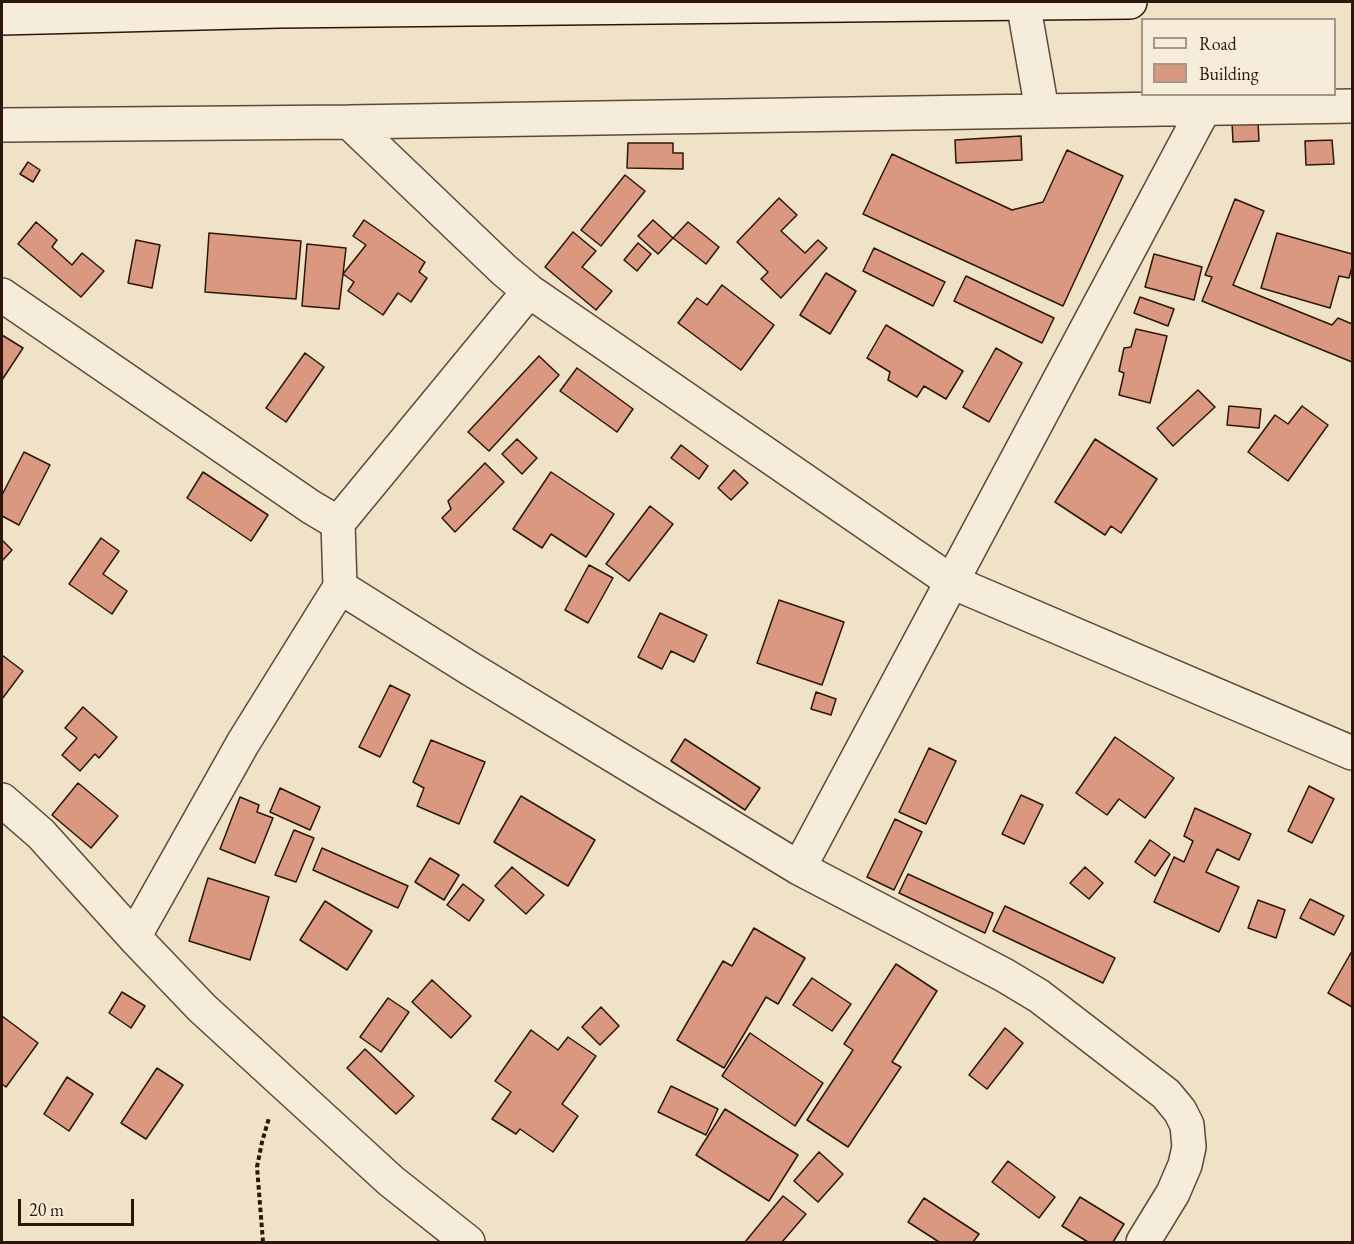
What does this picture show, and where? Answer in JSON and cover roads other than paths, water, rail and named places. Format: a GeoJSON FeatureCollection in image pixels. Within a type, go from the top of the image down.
{"type":"FeatureCollection","features":[{"type":"Feature","properties":{"kind":"street"},"geometry":{"type":"LineString","coordinates":[[1023,2],[1042,110]]}},
{"type":"Feature","properties":{"kind":"street"},"geometry":{"type":"LineString","coordinates":[[2,18],[279,11],[1130,2]]}},
{"type":"Feature","properties":{"kind":"street"},"geometry":{"type":"LineString","coordinates":[[2,125],[349,122],[1353,106]]}},
{"type":"Feature","properties":{"kind":"street"},"geometry":{"type":"LineString","coordinates":[[799,868],[1205,107]]}},
{"type":"Feature","properties":{"kind":"street"},"geometry":{"type":"LineString","coordinates":[[349,122],[504,270],[529,291],[952,582],[1353,753]]}},
{"type":"Feature","properties":{"kind":"street"},"geometry":{"type":"LineString","coordinates":[[134,937],[243,743],[340,587],[338,523],[529,291]]}},
{"type":"Feature","properties":{"kind":"street"},"geometry":{"type":"LineString","coordinates":[[2,296],[310,507],[338,523]]}},
{"type":"Feature","properties":{"kind":"street"},"geometry":{"type":"LineString","coordinates":[[340,587],[799,868],[1040,996],[1166,1094],[1180,1111],[1187,1125],[1189,1147],[1185,1165],[1173,1192],[1143,1242]]}},
{"type":"Feature","properties":{"kind":"street"},"geometry":{"type":"LineString","coordinates":[[2,800],[41,834],[202,1008],[391,1181],[468,1242]]}}]}
